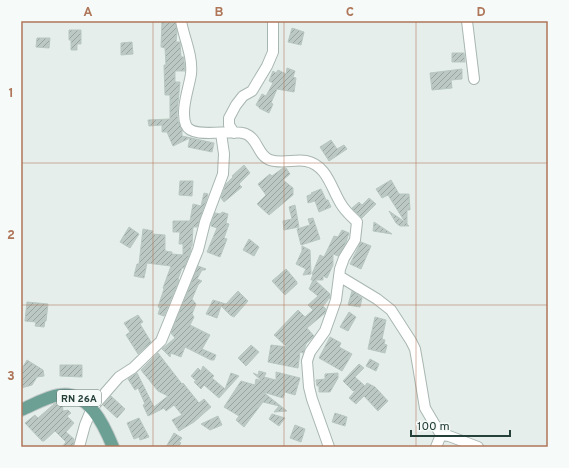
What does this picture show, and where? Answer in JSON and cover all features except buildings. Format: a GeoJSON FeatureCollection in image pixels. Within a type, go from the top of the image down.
{"type":"FeatureCollection","features":[{"type":"Feature","properties":{"kind":"main road","name":"RN 26A"},"geometry":{"type":"LineString","coordinates":[[21,410],[59,395],[68,395],[80,398],[92,408],[108,434],[113,447]]}},
{"type":"Feature","properties":{"kind":"street"},"geometry":{"type":"LineString","coordinates":[[181,21],[191,60],[191,73],[185,103],[184,117],[186,125],[191,130],[199,132],[245,133],[253,138],[263,154],[269,160],[282,162],[306,161],[318,166],[326,174],[341,205],[357,222],[355,240],[344,258],[339,276],[336,300],[330,317],[325,330],[310,352],[307,361],[312,398],[329,447]]}},
{"type":"Feature","properties":{"kind":"street"},"geometry":{"type":"LineString","coordinates":[[234,133],[229,125],[230,118],[236,105],[243,96],[252,90],[267,66],[273,52],[273,21]]}},
{"type":"Feature","properties":{"kind":"street"},"geometry":{"type":"LineString","coordinates":[[467,21],[474,79]]}},
{"type":"Feature","properties":{"kind":"street"},"geometry":{"type":"LineString","coordinates":[[79,447],[85,425],[92,408],[119,377],[133,368],[161,341],[198,250],[205,222],[223,174],[224,154],[221,133]]}},
{"type":"Feature","properties":{"kind":"street"},"geometry":{"type":"LineString","coordinates":[[339,276],[377,299],[390,310],[411,341],[415,349],[425,408],[441,435]]}},
{"type":"Feature","properties":{"kind":"street"},"geometry":{"type":"LineString","coordinates":[[436,447],[441,435]]}},
{"type":"Feature","properties":{"kind":"street"},"geometry":{"type":"LineString","coordinates":[[441,435],[449,436],[478,447]]}}]}
